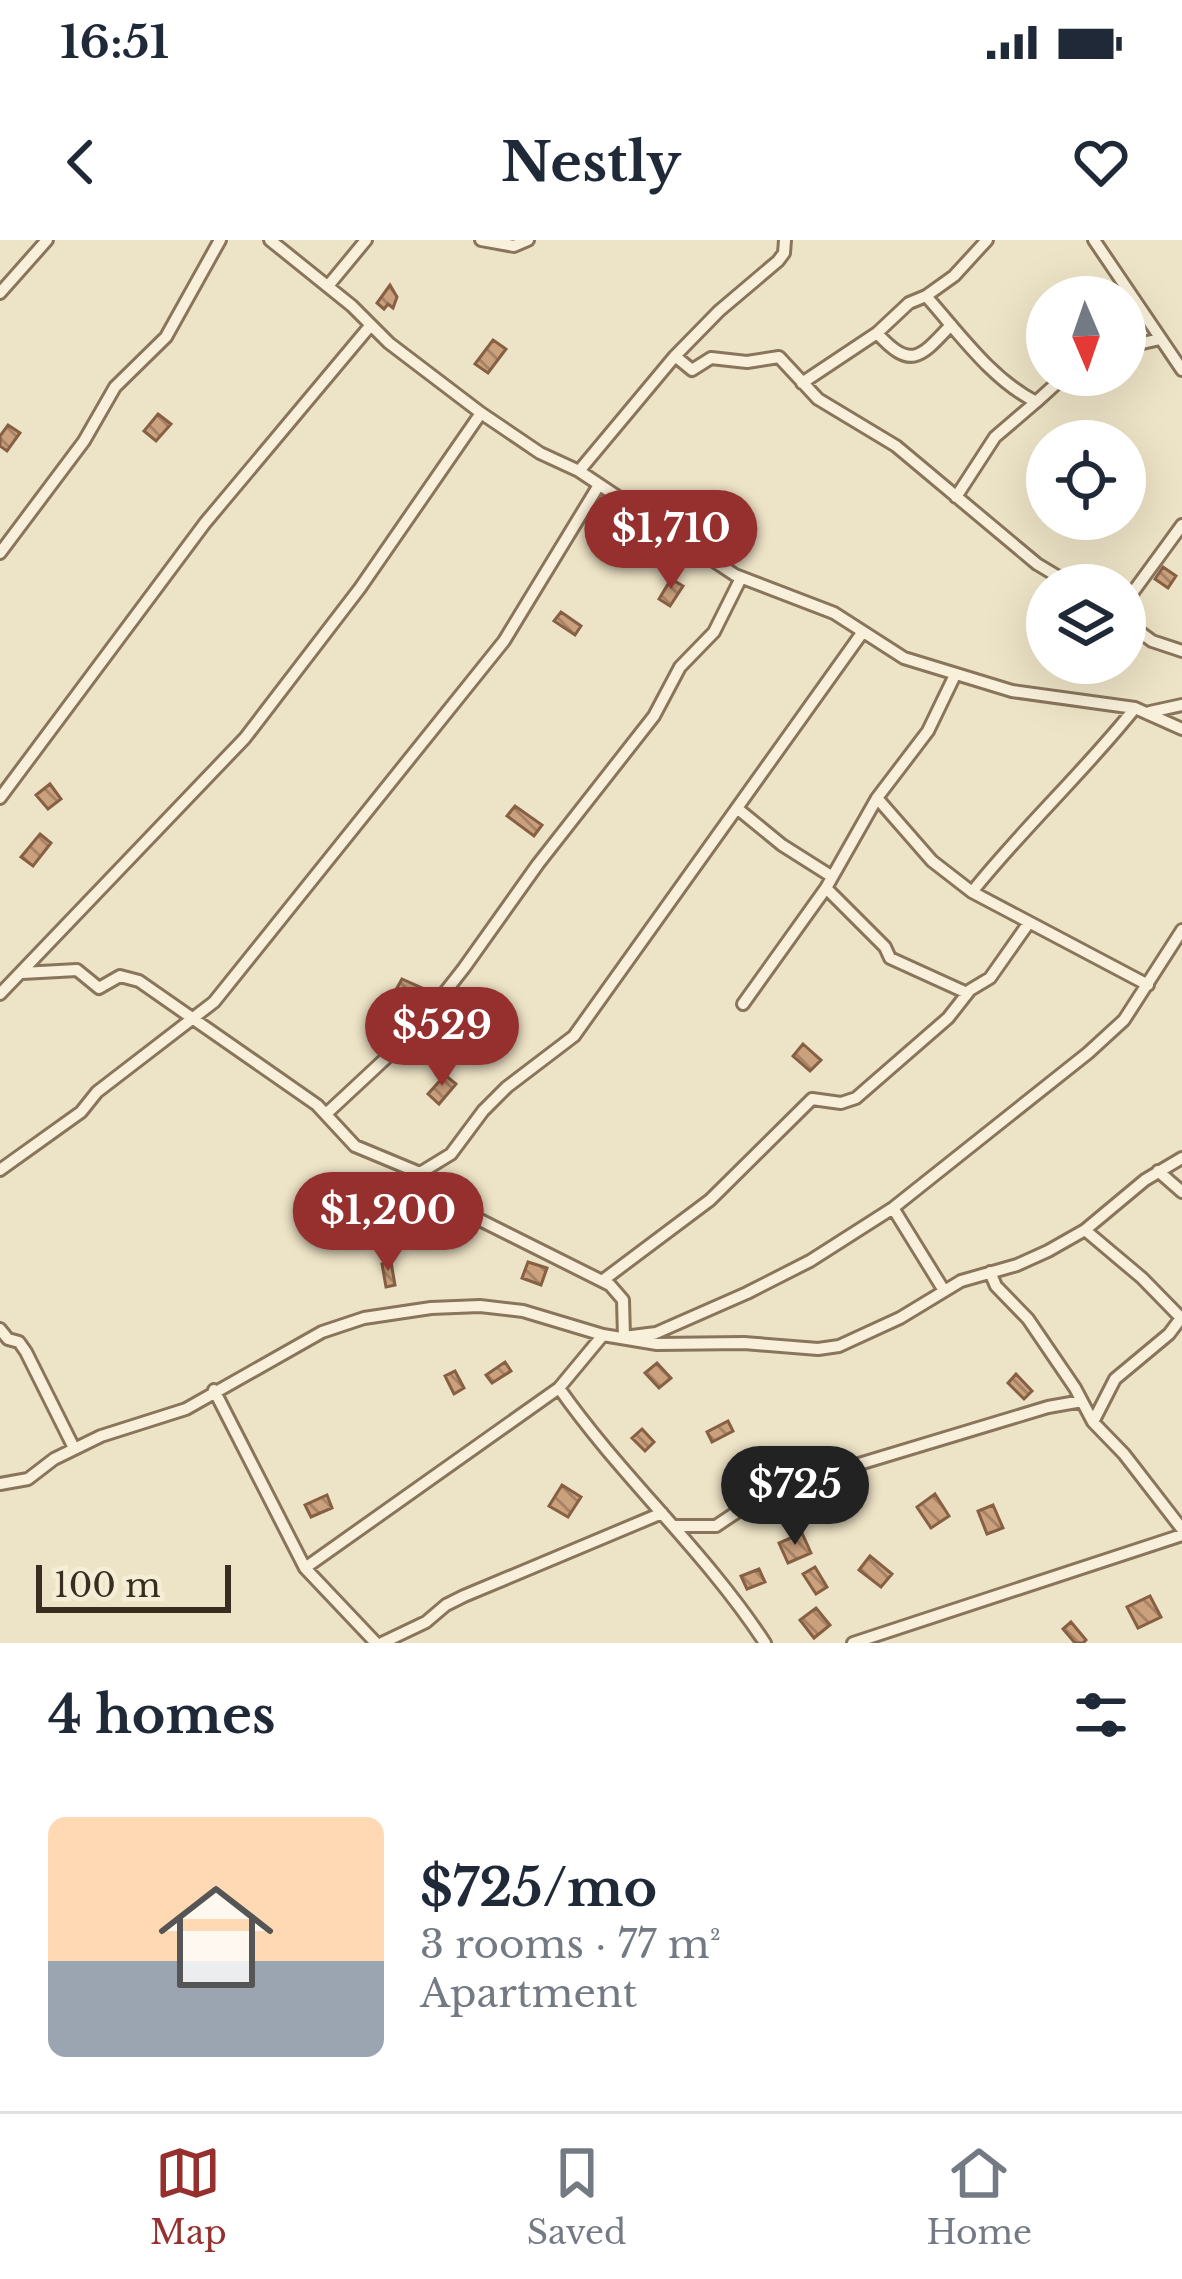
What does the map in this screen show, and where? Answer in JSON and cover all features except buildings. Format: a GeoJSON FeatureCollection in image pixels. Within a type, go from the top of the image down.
{"type":"FeatureCollection","features":[{"type":"Feature","properties":{"kind":"street"},"geometry":{"type":"LineString","coordinates":[[0,293],[47,240]]}},
{"type":"Feature","properties":{"kind":"street"},"geometry":{"type":"LineString","coordinates":[[0,553],[84,441],[107,397],[166,337],[220,240]]}},
{"type":"Feature","properties":{"kind":"street"},"geometry":{"type":"LineString","coordinates":[[270,240],[481,413],[741,578],[818,605],[904,658],[1029,694],[1135,708],[1182,729]]}},
{"type":"Feature","properties":{"kind":"street"},"geometry":{"type":"LineString","coordinates":[[328,286],[366,240]]}},
{"type":"Feature","properties":{"kind":"street"},"geometry":{"type":"LineString","coordinates":[[481,240],[514,246],[528,240]]}},
{"type":"Feature","properties":{"kind":"street"},"geometry":{"type":"LineString","coordinates":[[579,471],[675,356],[778,261],[785,240]]}},
{"type":"Feature","properties":{"kind":"street"},"geometry":{"type":"LineString","coordinates":[[802,383],[953,276],[987,240]]}},
{"type":"Feature","properties":{"kind":"street"},"geometry":{"type":"LineString","coordinates":[[1094,240],[1182,370]]}},
{"type":"Feature","properties":{"kind":"street"},"geometry":{"type":"LineString","coordinates":[[926,296],[1009,386],[1036,403]]}},
{"type":"Feature","properties":{"kind":"street"},"geometry":{"type":"LineString","coordinates":[[877,333],[899,356],[909,358],[931,346],[950,325]]}},
{"type":"Feature","properties":{"kind":"street"},"geometry":{"type":"LineString","coordinates":[[0,798],[205,524],[370,326]]}},
{"type":"Feature","properties":{"kind":"street"},"geometry":{"type":"LineString","coordinates":[[1146,342],[1160,339]]}},
{"type":"Feature","properties":{"kind":"street"},"geometry":{"type":"LineString","coordinates":[[675,356],[692,370],[711,358],[754,361],[772,355],[786,360],[802,383],[836,412],[896,446],[1037,564]]}},
{"type":"Feature","properties":{"kind":"street"},"geometry":{"type":"LineString","coordinates":[[956,496],[995,437],[1043,396]]}},
{"type":"Feature","properties":{"kind":"street"},"geometry":{"type":"LineString","coordinates":[[0,994],[245,738],[360,588],[481,413]]}},
{"type":"Feature","properties":{"kind":"street"},"geometry":{"type":"LineString","coordinates":[[0,1170],[81,1112],[98,1092],[214,1002],[503,641],[599,484]]}},
{"type":"Feature","properties":{"kind":"street"},"geometry":{"type":"LineString","coordinates":[[1146,574],[1182,525]]}},
{"type":"Feature","properties":{"kind":"street"},"geometry":{"type":"LineString","coordinates":[[326,1114],[413,1033],[464,968],[538,863],[654,716],[680,667],[715,632],[741,578]]}},
{"type":"Feature","properties":{"kind":"street"},"geometry":{"type":"LineString","coordinates":[[420,1173],[451,1154],[507,1087],[574,1036],[862,633]]}},
{"type":"Feature","properties":{"kind":"street"},"geometry":{"type":"LineString","coordinates":[[1146,636],[1182,652]]}},
{"type":"Feature","properties":{"kind":"street"},"geometry":{"type":"LineString","coordinates":[[742,1004],[829,882],[877,798],[928,731],[956,675]]}},
{"type":"Feature","properties":{"kind":"street"},"geometry":{"type":"LineString","coordinates":[[1148,712],[1182,705]]}},
{"type":"Feature","properties":{"kind":"street"},"geometry":{"type":"LineString","coordinates":[[972,892],[1135,708]]}},
{"type":"Feature","properties":{"kind":"street"},"geometry":{"type":"LineString","coordinates":[[877,798],[932,861],[972,892],[1148,986]]}},
{"type":"Feature","properties":{"kind":"street"},"geometry":{"type":"LineString","coordinates":[[738,809],[829,882],[890,958],[967,993]]}},
{"type":"Feature","properties":{"kind":"street"},"geometry":{"type":"LineString","coordinates":[[602,1281],[710,1200],[812,1099],[841,1103],[856,1098],[948,1018],[967,993],[990,978],[1028,924]]}},
{"type":"Feature","properties":{"kind":"street"},"geometry":{"type":"LineString","coordinates":[[624,1337],[656,1333],[747,1292],[810,1261],[892,1208],[1124,1020],[1182,930]]}},
{"type":"Feature","properties":{"kind":"street"},"geometry":{"type":"LineString","coordinates":[[22,973],[81,970],[99,988],[120,976],[133,977],[196,1017],[326,1114],[355,1146],[420,1173],[452,1206],[621,1294]]}},
{"type":"Feature","properties":{"kind":"street"},"geometry":{"type":"LineString","coordinates":[[0,1484],[28,1479],[74,1448],[175,1414],[334,1326],[430,1308],[509,1309],[603,1335],[657,1344],[744,1342],[829,1348],[851,1342],[900,1318],[943,1289],[1017,1265],[1085,1230],[1182,1158]]}},
{"type":"Feature","properties":{"kind":"street"},"geometry":{"type":"LineString","coordinates":[[1158,1172],[1182,1192]]}},
{"type":"Feature","properties":{"kind":"street"},"geometry":{"type":"LineString","coordinates":[[892,1208],[943,1289]]}},
{"type":"Feature","properties":{"kind":"street"},"geometry":{"type":"LineString","coordinates":[[1085,1230],[1182,1318],[1115,1379],[1093,1422]]}},
{"type":"Feature","properties":{"kind":"street"},"geometry":{"type":"LineString","coordinates":[[623,1265],[624,1337]]}},
{"type":"Feature","properties":{"kind":"street"},"geometry":{"type":"LineString","coordinates":[[853,1643],[1182,1532],[1124,1454],[1093,1422],[1028,1319],[996,1286],[990,1272]]}},
{"type":"Feature","properties":{"kind":"street"},"geometry":{"type":"LineString","coordinates":[[1171,1308],[1182,1294]]}},
{"type":"Feature","properties":{"kind":"street"},"geometry":{"type":"LineString","coordinates":[[0,1329],[8,1339],[20,1342],[74,1448]]}},
{"type":"Feature","properties":{"kind":"street"},"geometry":{"type":"LineString","coordinates":[[305,1568],[559,1388],[603,1335]]}},
{"type":"Feature","properties":{"kind":"street"},"geometry":{"type":"LineString","coordinates":[[559,1388],[596,1442],[722,1581],[765,1643]]}},
{"type":"Feature","properties":{"kind":"street"},"geometry":{"type":"LineString","coordinates":[[214,1390],[305,1568],[379,1643],[426,1622],[446,1605],[662,1513]]}},
{"type":"Feature","properties":{"kind":"street"},"geometry":{"type":"LineString","coordinates":[[674,1526],[716,1526],[806,1480],[1082,1401]]}}]}
